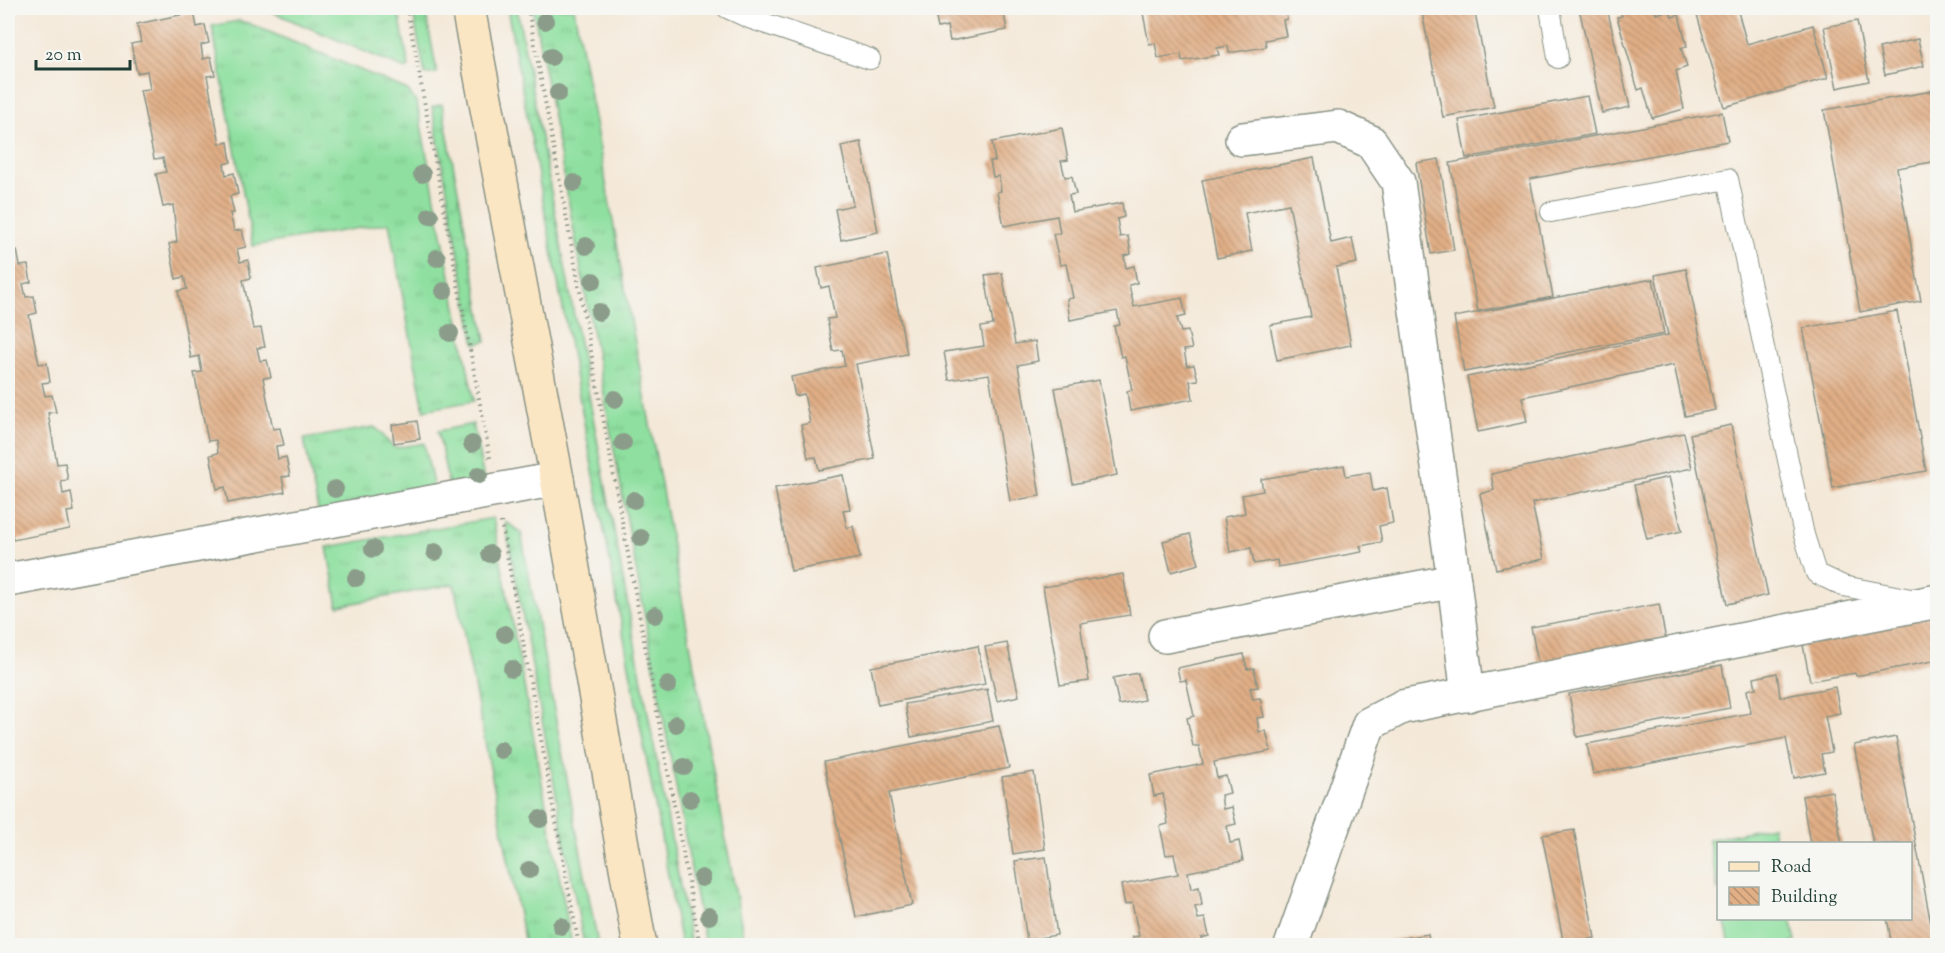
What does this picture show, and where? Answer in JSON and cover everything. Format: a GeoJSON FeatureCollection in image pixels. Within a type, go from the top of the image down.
{"type":"FeatureCollection","features":[{"type":"Feature","properties":{"kind":"main road"},"geometry":{"type":"LineString","coordinates":[[468,8],[640,945]]}},
{"type":"Feature","properties":{"kind":"street"},"geometry":{"type":"LineString","coordinates":[[1242,139],[1338,127],[1371,142],[1398,182],[1468,695]]}},
{"type":"Feature","properties":{"kind":"street"},"geometry":{"type":"LineString","coordinates":[[8,580],[556,479]]}},
{"type":"Feature","properties":{"kind":"street"},"geometry":{"type":"LineString","coordinates":[[1165,636],[1454,581]]}},
{"type":"Feature","properties":{"kind":"street"},"geometry":{"type":"LineString","coordinates":[[1290,945],[1369,724],[1402,707],[1935,602]]}},
{"type":"Feature","properties":{"kind":"lane"},"geometry":{"type":"LineString","coordinates":[[727,8],[749,18],[870,59]]}},
{"type":"Feature","properties":{"kind":"lane"},"geometry":{"type":"LineString","coordinates":[[1550,8],[1558,58]]}},
{"type":"Feature","properties":{"kind":"lane"},"geometry":{"type":"LineString","coordinates":[[1551,212],[1728,179],[1804,535],[1816,573],[1843,586],[1935,602]]}},
{"type":"Feature","properties":{"kind":"path"},"geometry":{"type":"LineString","coordinates":[[528,8],[700,945]]}},
{"type":"Feature","properties":{"kind":"green space"},"geometry":{"type":"Polygon","coordinates":[[[263,8],[398,8],[409,67],[405,69],[263,8]]]}},
{"type":"Feature","properties":{"kind":"green space"},"geometry":{"type":"Polygon","coordinates":[[[412,8],[425,8],[437,73],[425,75],[412,8]]]}},
{"type":"Feature","properties":{"kind":"green space"},"geometry":{"type":"Polygon","coordinates":[[[507,8],[517,8],[691,945],[681,945],[507,8]]]}},
{"type":"Feature","properties":{"kind":"green space"},"geometry":{"type":"Polygon","coordinates":[[[533,8],[574,8],[745,945],[705,945],[533,8]]]}},
{"type":"Feature","properties":{"kind":"green space"},"geometry":{"type":"Polygon","coordinates":[[[238,21],[248,23],[408,90],[417,104],[474,401],[424,410],[389,223],[253,246],[212,26],[238,21]]]}},
{"type":"Feature","properties":{"kind":"green space"},"geometry":{"type":"Polygon","coordinates":[[[442,104],[486,341],[475,344],[432,107],[442,104]]]}},
{"type":"Feature","properties":{"kind":"green space"},"geometry":{"type":"Polygon","coordinates":[[[473,424],[485,485],[450,492],[438,431],[473,424]]]}},
{"type":"Feature","properties":{"kind":"green space"},"geometry":{"type":"Polygon","coordinates":[[[374,427],[395,448],[424,443],[435,494],[319,515],[304,439],[374,427]]]}},
{"type":"Feature","properties":{"kind":"green space"},"geometry":{"type":"Polygon","coordinates":[[[493,518],[572,945],[525,945],[454,584],[338,606],[327,547],[493,518]]]}},
{"type":"Feature","properties":{"kind":"green space"},"geometry":{"type":"Polygon","coordinates":[[[505,521],[521,533],[598,945],[584,945],[505,521]]]}},
{"type":"Feature","properties":{"kind":"green space"},"geometry":{"type":"Polygon","coordinates":[[[1772,826],[1775,842],[1717,842],[1717,886],[1708,840],[1772,826]]]}},
{"type":"Feature","properties":{"kind":"green space"},"geometry":{"type":"Polygon","coordinates":[[[1724,920],[1791,920],[1796,942],[1778,945],[1730,945],[1724,920]]]}},
{"type":"Feature","properties":{"kind":"building"},"geometry":{"type":"Polygon","coordinates":[[[934,8],[1012,8],[1013,13],[1004,14],[1007,30],[950,41],[947,26],[938,28],[934,8]]]}},
{"type":"Feature","properties":{"kind":"building"},"geometry":{"type":"Polygon","coordinates":[[[1142,8],[1285,8],[1287,19],[1283,20],[1286,36],[1265,40],[1266,47],[1229,53],[1228,46],[1217,48],[1219,55],[1182,61],[1181,54],[1158,58],[1155,43],[1149,44],[1142,8]]]}},
{"type":"Feature","properties":{"kind":"building"},"geometry":{"type":"Polygon","coordinates":[[[1421,8],[1474,8],[1494,107],[1443,117],[1421,8]]]}},
{"type":"Feature","properties":{"kind":"building"},"geometry":{"type":"Polygon","coordinates":[[[1579,8],[1607,8],[1630,107],[1602,113],[1579,8]]]}},
{"type":"Feature","properties":{"kind":"building"},"geometry":{"type":"Polygon","coordinates":[[[1619,8],[1654,8],[1656,14],[1670,10],[1672,17],[1679,15],[1687,46],[1681,48],[1687,67],[1676,71],[1684,109],[1652,118],[1643,88],[1638,90],[1617,17],[1622,16],[1619,8]]]}},
{"type":"Feature","properties":{"kind":"building"},"geometry":{"type":"Polygon","coordinates":[[[1695,8],[1737,8],[1747,44],[1813,25],[1828,78],[1724,107],[1695,8]]]}},
{"type":"Feature","properties":{"kind":"building"},"geometry":{"type":"Polygon","coordinates":[[[194,12],[197,27],[205,25],[209,43],[201,45],[203,59],[211,57],[215,75],[207,76],[220,144],[228,142],[231,162],[224,164],[226,175],[234,173],[238,194],[230,196],[234,213],[230,213],[234,231],[242,230],[246,247],[237,249],[240,262],[248,260],[251,278],[243,280],[253,329],[261,328],[265,347],[257,348],[260,361],[267,360],[271,377],[263,378],[273,429],[280,428],[284,445],[276,446],[278,459],[286,457],[290,476],[282,477],[285,492],[228,503],[225,487],[217,489],[210,455],[218,453],[216,440],[208,441],[194,373],[202,372],[199,356],[191,358],[178,291],[187,289],[184,277],[176,279],[169,244],[177,242],[173,205],[163,207],[156,174],[166,172],[163,158],[154,159],[140,90],[150,89],[147,71],[137,73],[131,44],[141,42],[137,24],[194,12]]]}},
{"type":"Feature","properties":{"kind":"building"},"geometry":{"type":"Polygon","coordinates":[[[1857,21],[1869,81],[1837,88],[1824,27],[1857,21]]]}},
{"type":"Feature","properties":{"kind":"building"},"geometry":{"type":"Polygon","coordinates":[[[1918,39],[1924,66],[1885,75],[1879,48],[1918,39]]]}},
{"type":"Feature","properties":{"kind":"building"},"geometry":{"type":"Polygon","coordinates":[[[1938,90],[1938,161],[1897,168],[1921,301],[1860,312],[1824,110],[1938,90]]]}},
{"type":"Feature","properties":{"kind":"building"},"geometry":{"type":"Polygon","coordinates":[[[1587,96],[1595,134],[1466,158],[1459,120],[1587,96]]]}},
{"type":"Feature","properties":{"kind":"building"},"geometry":{"type":"Polygon","coordinates":[[[1722,112],[1728,141],[1530,179],[1553,297],[1478,311],[1450,163],[1722,112]]]}},
{"type":"Feature","properties":{"kind":"building"},"geometry":{"type":"Polygon","coordinates":[[[1062,128],[1068,160],[1061,161],[1065,177],[1072,176],[1076,194],[1069,195],[1072,212],[1122,203],[1124,217],[1117,219],[1120,237],[1128,236],[1131,254],[1124,256],[1126,268],[1134,266],[1137,283],[1129,285],[1134,307],[1182,298],[1186,316],[1177,318],[1181,332],[1188,331],[1192,349],[1184,350],[1187,366],[1194,365],[1198,380],[1190,381],[1193,399],[1130,411],[1127,391],[1132,390],[1125,356],[1121,357],[1114,326],[1120,325],[1117,311],[1070,320],[1067,299],[1073,298],[1066,264],[1060,265],[1053,234],[1060,233],[1057,216],[1004,226],[997,192],[1001,191],[999,176],[993,177],[990,161],[995,161],[992,142],[1062,128]]]}},
{"type":"Feature","properties":{"kind":"building"},"geometry":{"type":"Polygon","coordinates":[[[861,142],[878,232],[841,240],[835,209],[853,205],[841,146],[861,142]]]}},
{"type":"Feature","properties":{"kind":"building"},"geometry":{"type":"Polygon","coordinates":[[[1314,158],[1331,243],[1352,238],[1357,263],[1336,267],[1351,345],[1277,360],[1270,325],[1311,317],[1289,204],[1245,213],[1252,251],[1217,258],[1202,180],[1314,158]]]}},
{"type":"Feature","properties":{"kind":"building"},"geometry":{"type":"Polygon","coordinates":[[[1439,159],[1454,250],[1431,254],[1416,163],[1439,159]]]}},
{"type":"Feature","properties":{"kind":"building"},"geometry":{"type":"Polygon","coordinates":[[[17,250],[20,266],[28,265],[31,282],[23,284],[26,297],[34,296],[37,313],[29,315],[39,364],[47,363],[50,382],[42,383],[45,396],[52,395],[56,412],[48,413],[57,464],[65,463],[68,480],[61,481],[63,494],[71,492],[74,511],[67,512],[70,529],[13,540],[8,522],[8,252],[17,250]]]}},
{"type":"Feature","properties":{"kind":"building"},"geometry":{"type":"Polygon","coordinates":[[[887,254],[907,354],[856,364],[875,459],[819,470],[816,457],[808,458],[801,425],[810,423],[804,394],[795,396],[791,377],[845,366],[842,350],[833,351],[827,319],[835,318],[829,286],[821,288],[817,268],[887,254]]]}},
{"type":"Feature","properties":{"kind":"building"},"geometry":{"type":"Polygon","coordinates":[[[1686,269],[1715,410],[1685,416],[1674,365],[1522,397],[1527,422],[1478,432],[1467,377],[1668,335],[1655,275],[1686,269]]]}},
{"type":"Feature","properties":{"kind":"building"},"geometry":{"type":"Polygon","coordinates":[[[1002,273],[1015,344],[1035,341],[1038,361],[1018,365],[1040,496],[1010,501],[989,374],[949,380],[944,352],[984,346],[981,327],[993,325],[985,275],[1002,273]]]}},
{"type":"Feature","properties":{"kind":"building"},"geometry":{"type":"Polygon","coordinates":[[[1653,279],[1664,334],[1464,372],[1454,317],[1653,279]]]}},
{"type":"Feature","properties":{"kind":"building"},"geometry":{"type":"Polygon","coordinates":[[[1897,311],[1926,471],[1833,488],[1803,328],[1897,311]]]}},
{"type":"Feature","properties":{"kind":"building"},"geometry":{"type":"Polygon","coordinates":[[[1099,380],[1117,475],[1073,484],[1055,388],[1099,380]]]}},
{"type":"Feature","properties":{"kind":"building"},"geometry":{"type":"Polygon","coordinates":[[[417,421],[420,439],[394,443],[392,425],[417,421]]]}},
{"type":"Feature","properties":{"kind":"building"},"geometry":{"type":"Polygon","coordinates":[[[1731,425],[1768,595],[1727,604],[1690,434],[1731,425]]]}},
{"type":"Feature","properties":{"kind":"building"},"geometry":{"type":"Polygon","coordinates":[[[1684,433],[1692,468],[1532,503],[1544,559],[1496,569],[1480,494],[1494,490],[1491,474],[1684,433]]]}},
{"type":"Feature","properties":{"kind":"building"},"geometry":{"type":"Polygon","coordinates":[[[1344,465],[1346,476],[1370,472],[1373,491],[1387,488],[1393,523],[1379,526],[1382,542],[1360,546],[1362,552],[1278,567],[1277,560],[1254,564],[1251,548],[1230,552],[1224,517],[1245,513],[1242,495],[1263,491],[1261,479],[1344,465]]]}},
{"type":"Feature","properties":{"kind":"building"},"geometry":{"type":"Polygon","coordinates":[[[843,475],[850,509],[843,510],[847,528],[853,526],[860,558],[791,571],[775,488],[843,475]]]}},
{"type":"Feature","properties":{"kind":"building"},"geometry":{"type":"Polygon","coordinates":[[[1669,477],[1682,531],[1647,539],[1634,485],[1669,477]]]}},
{"type":"Feature","properties":{"kind":"building"},"geometry":{"type":"Polygon","coordinates":[[[1190,534],[1199,564],[1171,572],[1163,541],[1190,534]]]}},
{"type":"Feature","properties":{"kind":"building"},"geometry":{"type":"Polygon","coordinates":[[[1123,574],[1130,615],[1080,623],[1089,681],[1060,685],[1043,587],[1123,574]]]}},
{"type":"Feature","properties":{"kind":"building"},"geometry":{"type":"Polygon","coordinates":[[[1659,604],[1666,640],[1538,663],[1531,627],[1659,604]]]}},
{"type":"Feature","properties":{"kind":"building"},"geometry":{"type":"Polygon","coordinates":[[[1938,615],[1938,660],[1856,676],[1855,673],[1810,681],[1803,645],[1848,636],[1848,632],[1938,615]]]}},
{"type":"Feature","properties":{"kind":"building"},"geometry":{"type":"Polygon","coordinates":[[[1007,643],[1019,696],[997,701],[985,647],[1007,643]]]}},
{"type":"Feature","properties":{"kind":"building"},"geometry":{"type":"Polygon","coordinates":[[[978,646],[985,684],[878,705],[871,667],[978,646]]]}},
{"type":"Feature","properties":{"kind":"building"},"geometry":{"type":"Polygon","coordinates":[[[1244,654],[1247,669],[1254,668],[1258,687],[1250,688],[1253,699],[1260,698],[1264,717],[1257,718],[1259,732],[1266,731],[1271,751],[1214,762],[1217,778],[1226,776],[1230,793],[1221,795],[1223,809],[1232,807],[1236,824],[1227,826],[1230,843],[1239,841],[1243,861],[1188,872],[1191,889],[1199,887],[1202,905],[1195,907],[1198,919],[1205,918],[1209,936],[1201,938],[1203,946],[1134,946],[1132,937],[1139,936],[1132,903],[1125,905],[1121,885],[1178,874],[1174,854],[1166,855],[1160,826],[1168,824],[1163,794],[1154,796],[1150,775],[1203,764],[1199,746],[1193,746],[1187,718],[1194,716],[1186,680],[1180,681],[1177,668],[1244,654]]]}},
{"type":"Feature","properties":{"kind":"building"},"geometry":{"type":"Polygon","coordinates":[[[1722,665],[1730,708],[1577,737],[1569,694],[1722,665]]]}},
{"type":"Feature","properties":{"kind":"building"},"geometry":{"type":"Polygon","coordinates":[[[1138,673],[1144,700],[1119,705],[1113,678],[1138,673]]]}},
{"type":"Feature","properties":{"kind":"building"},"geometry":{"type":"Polygon","coordinates":[[[1777,673],[1780,697],[1835,687],[1840,713],[1825,716],[1832,752],[1821,754],[1825,772],[1794,778],[1786,738],[1593,774],[1587,744],[1751,713],[1747,690],[1756,688],[1754,678],[1777,673]]]}},
{"type":"Feature","properties":{"kind":"building"},"geometry":{"type":"Polygon","coordinates":[[[987,689],[993,721],[911,737],[905,704],[987,689]]]}},
{"type":"Feature","properties":{"kind":"building"},"geometry":{"type":"Polygon","coordinates":[[[999,726],[1009,768],[889,793],[912,905],[856,917],[824,762],[999,726]]]}},
{"type":"Feature","properties":{"kind":"building"},"geometry":{"type":"Polygon","coordinates":[[[1896,737],[1935,946],[1892,946],[1887,920],[1912,920],[1912,842],[1873,842],[1854,745],[1896,737]]]}},
{"type":"Feature","properties":{"kind":"building"},"geometry":{"type":"Polygon","coordinates":[[[1034,772],[1045,849],[1013,854],[1002,777],[1034,772]]]}},
{"type":"Feature","properties":{"kind":"building"},"geometry":{"type":"Polygon","coordinates":[[[1832,791],[1842,842],[1810,842],[1802,796],[1832,791]]]}},
{"type":"Feature","properties":{"kind":"building"},"geometry":{"type":"Polygon","coordinates":[[[1574,830],[1595,938],[1564,945],[1542,835],[1574,830]]]}},
{"type":"Feature","properties":{"kind":"building"},"geometry":{"type":"Polygon","coordinates":[[[1046,857],[1057,935],[1027,940],[1015,861],[1046,857]]]}},
{"type":"Feature","properties":{"kind":"building"},"geometry":{"type":"Polygon","coordinates":[[[1428,934],[1430,946],[1367,946],[1367,944],[1428,934]]]}}]}
